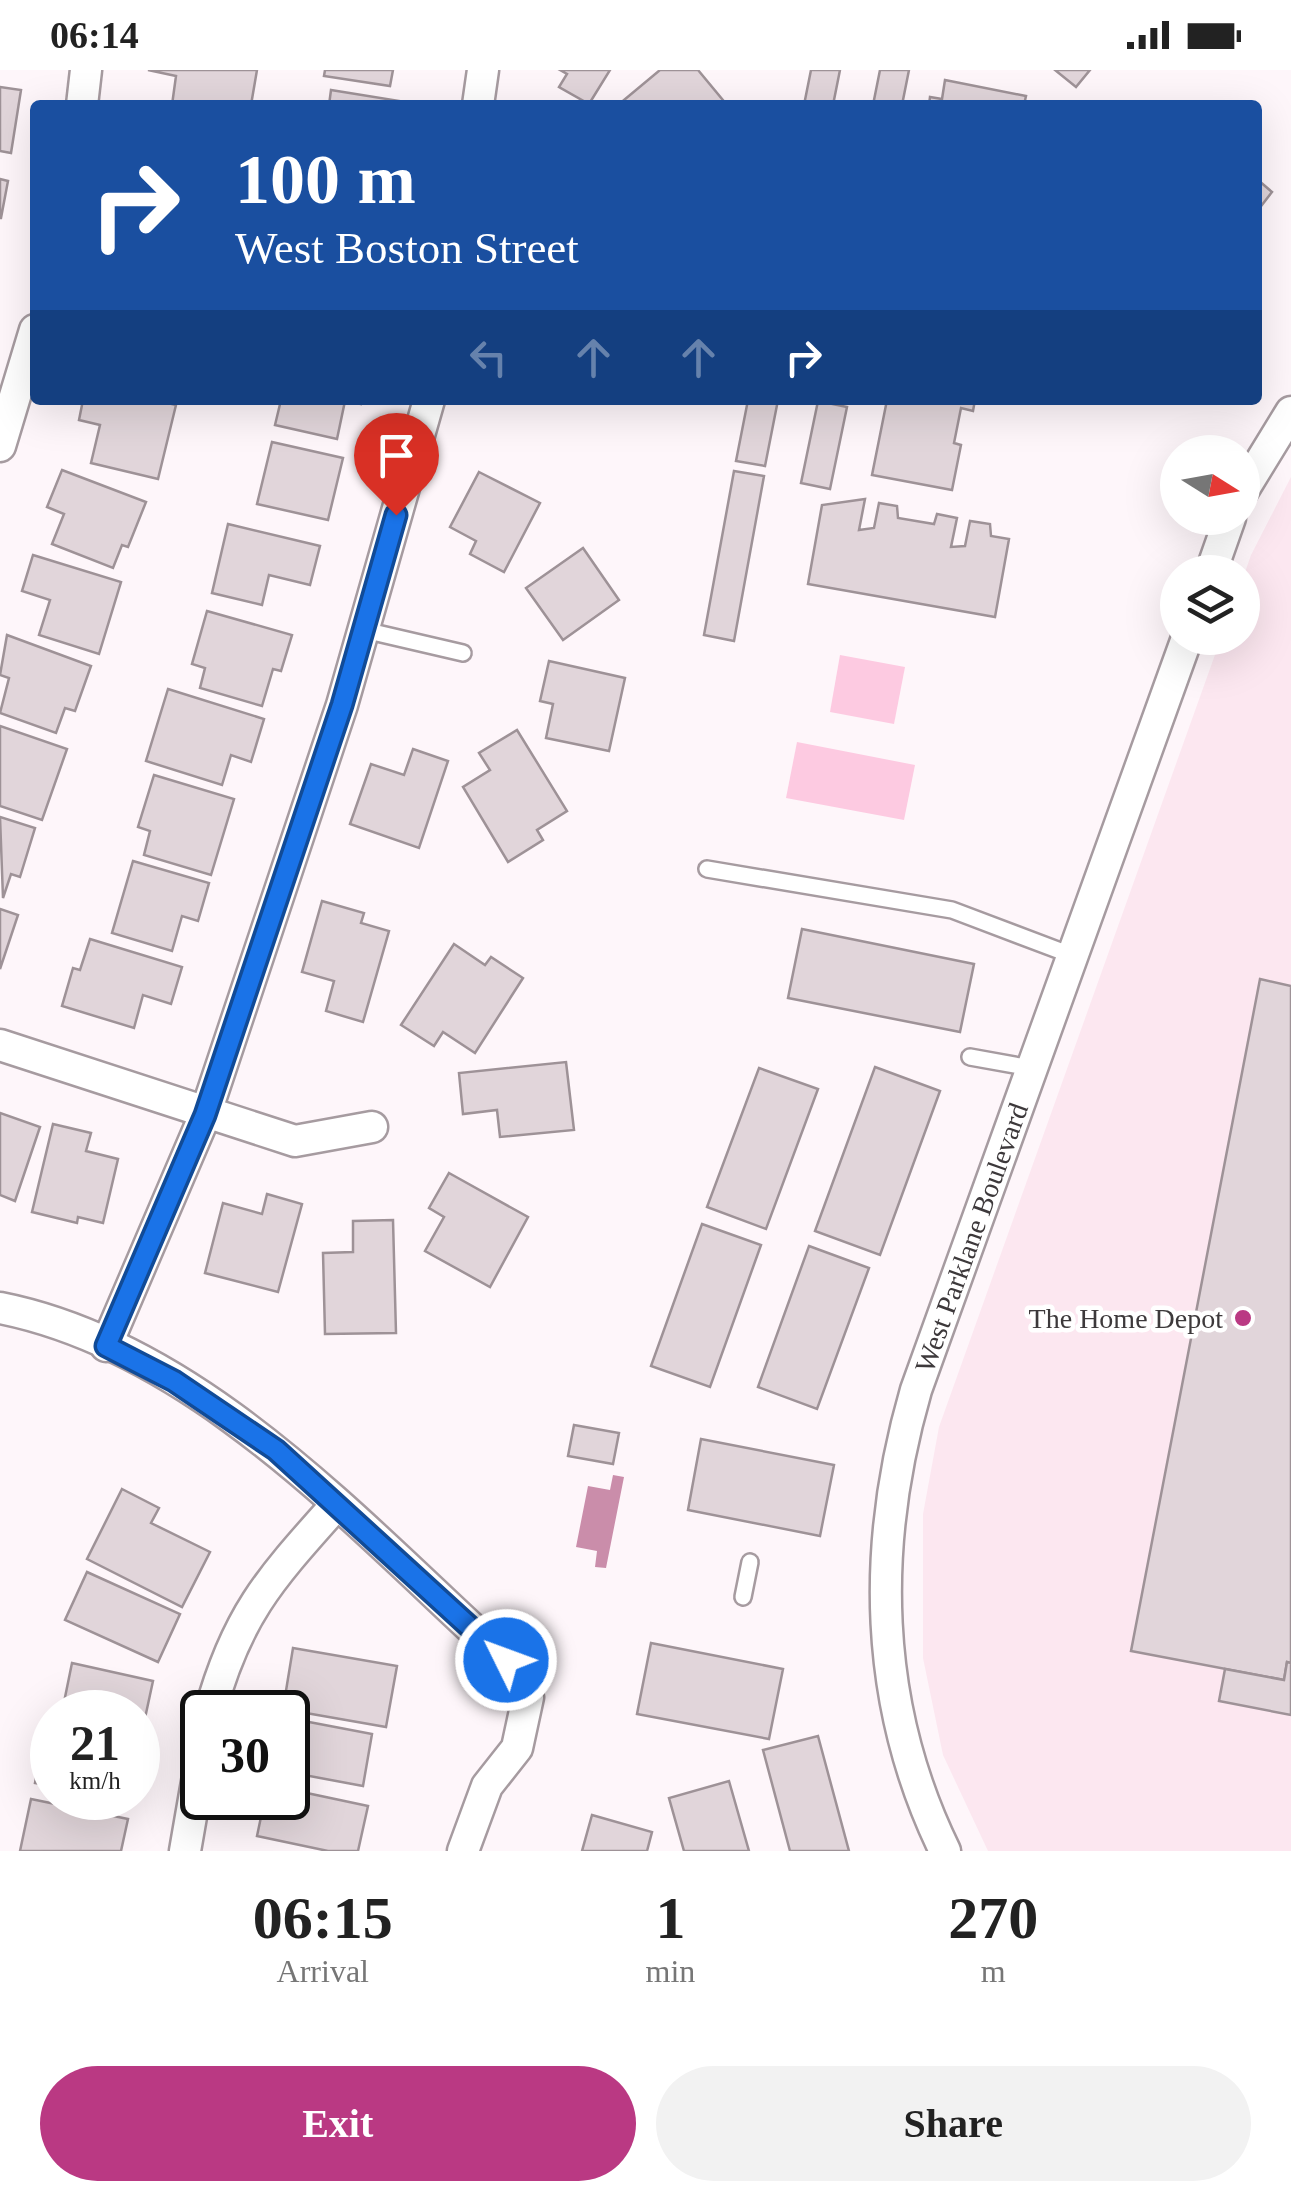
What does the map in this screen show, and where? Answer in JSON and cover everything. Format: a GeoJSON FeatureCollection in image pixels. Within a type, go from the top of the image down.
{"type":"FeatureCollection","features":[{"type":"Feature","properties":{"kind":"street"},"geometry":{"type":"LineString","coordinates":[[83,100],[86,70]]}},
{"type":"Feature","properties":{"kind":"street"},"geometry":{"type":"LineString","coordinates":[[479,100],[483,70]]}},
{"type":"Feature","properties":{"kind":"street"},"geometry":{"type":"LineString","coordinates":[[0,446],[30,347]]}},
{"type":"Feature","properties":{"kind":"street"},"geometry":{"type":"LineString","coordinates":[[106,1346],[205,1115],[364,630],[428,405]]}},
{"type":"Feature","properties":{"kind":"street"},"geometry":{"type":"LineString","coordinates":[[1260,463],[1291,412]]}},
{"type":"Feature","properties":{"kind":"street","name":"West Parklane Boulevard"},"geometry":{"type":"LineString","coordinates":[[945,1851],[904,1750],[889,1680],[886,1524],[898,1454],[916,1390],[1181,655]]}},
{"type":"Feature","properties":{"kind":"street"},"geometry":{"type":"LineString","coordinates":[[0,1045],[205,1115],[295,1141],[372,1127]]}},
{"type":"Feature","properties":{"kind":"street"},"geometry":{"type":"LineString","coordinates":[[0,1308],[106,1346],[174,1381],[276,1450],[506,1660],[528,1697],[517,1748],[488,1786],[463,1851]]}},
{"type":"Feature","properties":{"kind":"street"},"geometry":{"type":"LineString","coordinates":[[216,1690],[226,1653],[258,1594],[336,1505]]}},
{"type":"Feature","properties":{"kind":"street"},"geometry":{"type":"LineString","coordinates":[[185,1851],[190,1820]]}},
{"type":"Feature","properties":{"kind":"lane"},"geometry":{"type":"LineString","coordinates":[[364,630],[463,653]]}},
{"type":"Feature","properties":{"kind":"lane"},"geometry":{"type":"LineString","coordinates":[[707,869],[952,910],[1070,955]]}},
{"type":"Feature","properties":{"kind":"lane"},"geometry":{"type":"LineString","coordinates":[[970,1057],[1031,1068]]}},
{"type":"Feature","properties":{"kind":"lane"},"geometry":{"type":"LineString","coordinates":[[743,1597],[750,1562]]}},
{"type":"Feature","properties":{"kind":"shaded area"},"geometry":{"type":"Polygon","coordinates":[[[1291,477],[1291,1851],[988,1851],[943,1755],[923,1658],[923,1514],[939,1427],[1215,655],[1260,655],[1260,555],[1251,555],[1291,477]]]}},
{"type":"Feature","properties":{"kind":"shaded area"},"geometry":{"type":"Polygon","coordinates":[[[840,655],[905,667],[894,724],[830,712],[840,655]]]}},
{"type":"Feature","properties":{"kind":"shaded area"},"geometry":{"type":"Polygon","coordinates":[[[797,742],[915,765],[904,820],[786,798],[797,742]]]}},
{"type":"Feature","properties":{"kind":"shaded area"},"geometry":{"type":"Polygon","coordinates":[[[613,1475],[624,1477],[606,1568],[595,1567],[597,1551],[576,1547],[588,1486],[610,1490],[613,1475]]]}},
{"type":"Feature","properties":{"kind":"building"},"geometry":{"type":"Polygon","coordinates":[[[148,70],[257,70],[252,100],[173,100],[176,76],[148,70]]]}},
{"type":"Feature","properties":{"kind":"building"},"geometry":{"type":"Polygon","coordinates":[[[325,70],[393,70],[390,86],[324,76],[325,70]]]}},
{"type":"Feature","properties":{"kind":"building"},"geometry":{"type":"Polygon","coordinates":[[[560,70],[610,70],[591,100],[582,100],[559,87],[567,74],[560,70]]]}},
{"type":"Feature","properties":{"kind":"building"},"geometry":{"type":"Polygon","coordinates":[[[660,70],[698,70],[723,100],[624,100],[660,70]]]}},
{"type":"Feature","properties":{"kind":"building"},"geometry":{"type":"Polygon","coordinates":[[[811,70],[840,70],[834,100],[805,100],[811,70]]]}},
{"type":"Feature","properties":{"kind":"building"},"geometry":{"type":"Polygon","coordinates":[[[880,70],[909,70],[903,100],[874,100],[880,70]]]}},
{"type":"Feature","properties":{"kind":"building"},"geometry":{"type":"Polygon","coordinates":[[[1055,70],[1090,70],[1076,87],[1055,70]]]}},
{"type":"Feature","properties":{"kind":"building"},"geometry":{"type":"Polygon","coordinates":[[[945,80],[1026,96],[1025,100],[930,100],[942,99],[945,80]]]}},
{"type":"Feature","properties":{"kind":"building"},"geometry":{"type":"Polygon","coordinates":[[[0,87],[21,90],[11,153],[0,151],[0,87]]]}},
{"type":"Feature","properties":{"kind":"building"},"geometry":{"type":"Polygon","coordinates":[[[331,90],[393,100],[330,100],[331,90]]]}},
{"type":"Feature","properties":{"kind":"building"},"geometry":{"type":"Polygon","coordinates":[[[0,179],[8,181],[1,218],[0,218],[0,179]]]}},
{"type":"Feature","properties":{"kind":"building"},"geometry":{"type":"Polygon","coordinates":[[[1262,183],[1272,192],[1262,205],[1262,183]]]}},
{"type":"Feature","properties":{"kind":"building"},"geometry":{"type":"Polygon","coordinates":[[[82,405],[176,405],[158,479],[91,463],[100,425],[79,420],[82,405]]]}},
{"type":"Feature","properties":{"kind":"building"},"geometry":{"type":"Polygon","coordinates":[[[280,405],[344,405],[337,439],[275,425],[280,405]]]}},
{"type":"Feature","properties":{"kind":"building"},"geometry":{"type":"Polygon","coordinates":[[[747,405],[777,405],[765,466],[736,461],[747,405]]]}},
{"type":"Feature","properties":{"kind":"building"},"geometry":{"type":"Polygon","coordinates":[[[817,405],[847,407],[830,489],[801,483],[817,405]]]}},
{"type":"Feature","properties":{"kind":"building"},"geometry":{"type":"Polygon","coordinates":[[[886,405],[974,405],[973,411],[961,408],[954,443],[961,445],[952,490],[872,475],[886,405]]]}},
{"type":"Feature","properties":{"kind":"building"},"geometry":{"type":"Polygon","coordinates":[[[272,442],[343,458],[328,520],[257,504],[272,442]]]}},
{"type":"Feature","properties":{"kind":"building"},"geometry":{"type":"Polygon","coordinates":[[[62,470],[146,502],[128,547],[122,545],[113,568],[52,544],[64,514],[47,507],[62,470]]]}},
{"type":"Feature","properties":{"kind":"building"},"geometry":{"type":"Polygon","coordinates":[[[734,471],[764,476],[734,641],[704,635],[734,471]]]}},
{"type":"Feature","properties":{"kind":"building"},"geometry":{"type":"Polygon","coordinates":[[[479,472],[540,503],[504,572],[470,554],[476,541],[450,527],[479,472]]]}},
{"type":"Feature","properties":{"kind":"building"},"geometry":{"type":"Polygon","coordinates":[[[865,499],[859,530],[874,528],[879,503],[897,506],[898,518],[934,524],[937,514],[957,518],[951,547],[965,546],[970,521],[990,524],[991,536],[1009,539],[995,617],[808,584],[822,505],[865,499]]]}},
{"type":"Feature","properties":{"kind":"building"},"geometry":{"type":"Polygon","coordinates":[[[228,524],[320,546],[310,585],[269,575],[262,605],[212,593],[228,524]]]}},
{"type":"Feature","properties":{"kind":"building"},"geometry":{"type":"Polygon","coordinates":[[[583,548],[619,600],[563,640],[526,588],[583,548]]]}},
{"type":"Feature","properties":{"kind":"building"},"geometry":{"type":"Polygon","coordinates":[[[33,555],[121,582],[99,654],[39,635],[50,600],[22,591],[33,555]]]}},
{"type":"Feature","properties":{"kind":"building"},"geometry":{"type":"Polygon","coordinates":[[[207,611],[292,635],[281,671],[273,669],[262,706],[200,688],[205,668],[192,664],[207,611]]]}},
{"type":"Feature","properties":{"kind":"building"},"geometry":{"type":"Polygon","coordinates":[[[7,635],[91,666],[75,711],[65,708],[56,733],[0,713],[9,678],[0,675],[7,635]]]}},
{"type":"Feature","properties":{"kind":"building"},"geometry":{"type":"Polygon","coordinates":[[[549,661],[625,678],[609,751],[546,738],[553,704],[540,701],[549,661]]]}},
{"type":"Feature","properties":{"kind":"building"},"geometry":{"type":"Polygon","coordinates":[[[168,689],[264,719],[251,762],[231,755],[222,785],[146,761],[168,689]]]}},
{"type":"Feature","properties":{"kind":"building"},"geometry":{"type":"Polygon","coordinates":[[[0,726],[67,749],[42,820],[0,806],[0,726]]]}},
{"type":"Feature","properties":{"kind":"building"},"geometry":{"type":"Polygon","coordinates":[[[517,730],[567,811],[537,830],[543,840],[508,862],[463,787],[490,770],[479,753],[517,730]]]}},
{"type":"Feature","properties":{"kind":"building"},"geometry":{"type":"Polygon","coordinates":[[[413,749],[448,761],[419,848],[350,824],[371,764],[404,775],[413,749]]]}},
{"type":"Feature","properties":{"kind":"building"},"geometry":{"type":"Polygon","coordinates":[[[154,775],[234,799],[211,875],[144,855],[150,831],[138,827],[154,775]]]}},
{"type":"Feature","properties":{"kind":"building"},"geometry":{"type":"Polygon","coordinates":[[[0,817],[35,828],[20,877],[11,874],[3,898],[0,817]]]}},
{"type":"Feature","properties":{"kind":"building"},"geometry":{"type":"Polygon","coordinates":[[[133,861],[209,883],[198,921],[182,916],[172,951],[112,933],[133,861]]]}},
{"type":"Feature","properties":{"kind":"building"},"geometry":{"type":"Polygon","coordinates":[[[322,901],[364,913],[361,923],[389,931],[363,1022],[326,1011],[334,981],[302,972],[322,901]]]}},
{"type":"Feature","properties":{"kind":"building"},"geometry":{"type":"Polygon","coordinates":[[[0,909],[18,915],[0,969],[0,909]]]}},
{"type":"Feature","properties":{"kind":"building"},"geometry":{"type":"Polygon","coordinates":[[[802,929],[974,964],[960,1032],[788,998],[802,929]]]}},
{"type":"Feature","properties":{"kind":"building"},"geometry":{"type":"Polygon","coordinates":[[[90,939],[182,967],[171,1004],[143,995],[134,1028],[62,1006],[73,968],[80,970],[90,939]]]}},
{"type":"Feature","properties":{"kind":"building"},"geometry":{"type":"Polygon","coordinates":[[[454,944],[485,965],[491,957],[523,978],[475,1053],[443,1032],[434,1046],[401,1025],[454,944]]]}},
{"type":"Feature","properties":{"kind":"building","name":"The Home Depot"},"geometry":{"type":"Polygon","coordinates":[[[1260,979],[1291,986],[1291,1663],[1287,1662],[1284,1680],[1131,1651],[1260,979]]]}},
{"type":"Feature","properties":{"kind":"building"},"geometry":{"type":"Polygon","coordinates":[[[566,1062],[574,1130],[500,1137],[497,1110],[463,1114],[459,1073],[566,1062]]]}},
{"type":"Feature","properties":{"kind":"building"},"geometry":{"type":"Polygon","coordinates":[[[875,1067],[940,1091],[880,1255],[815,1231],[875,1067]]]}},
{"type":"Feature","properties":{"kind":"building"},"geometry":{"type":"Polygon","coordinates":[[[759,1068],[818,1089],[766,1229],[707,1207],[759,1068]]]}},
{"type":"Feature","properties":{"kind":"building"},"geometry":{"type":"Polygon","coordinates":[[[0,1113],[40,1127],[15,1201],[0,1195],[0,1113]]]}},
{"type":"Feature","properties":{"kind":"building"},"geometry":{"type":"Polygon","coordinates":[[[53,1124],[91,1133],[86,1151],[118,1159],[103,1223],[78,1217],[77,1223],[32,1212],[53,1124]]]}},
{"type":"Feature","properties":{"kind":"building"},"geometry":{"type":"Polygon","coordinates":[[[449,1173],[528,1217],[490,1287],[425,1251],[444,1217],[429,1208],[449,1173]]]}},
{"type":"Feature","properties":{"kind":"building"},"geometry":{"type":"Polygon","coordinates":[[[267,1194],[302,1204],[278,1292],[205,1273],[223,1203],[262,1214],[267,1194]]]}},
{"type":"Feature","properties":{"kind":"building"},"geometry":{"type":"Polygon","coordinates":[[[393,1220],[396,1333],[325,1334],[323,1253],[353,1252],[353,1221],[393,1220]]]}},
{"type":"Feature","properties":{"kind":"building"},"geometry":{"type":"Polygon","coordinates":[[[702,1224],[761,1245],[710,1387],[651,1366],[702,1224]]]}},
{"type":"Feature","properties":{"kind":"building"},"geometry":{"type":"Polygon","coordinates":[[[809,1246],[869,1268],[817,1409],[758,1387],[809,1246]]]}},
{"type":"Feature","properties":{"kind":"building"},"geometry":{"type":"Polygon","coordinates":[[[574,1425],[619,1433],[613,1464],[568,1456],[574,1425]]]}},
{"type":"Feature","properties":{"kind":"building"},"geometry":{"type":"Polygon","coordinates":[[[701,1439],[834,1465],[820,1536],[688,1510],[701,1439]]]}},
{"type":"Feature","properties":{"kind":"building"},"geometry":{"type":"Polygon","coordinates":[[[122,1489],[159,1508],[151,1523],[210,1552],[182,1607],[87,1559],[122,1489]]]}},
{"type":"Feature","properties":{"kind":"building"},"geometry":{"type":"Polygon","coordinates":[[[87,1572],[180,1614],[158,1662],[65,1620],[87,1572]]]}},
{"type":"Feature","properties":{"kind":"building"},"geometry":{"type":"Polygon","coordinates":[[[651,1643],[783,1669],[769,1739],[637,1714],[651,1643]]]}},
{"type":"Feature","properties":{"kind":"building"},"geometry":{"type":"Polygon","coordinates":[[[293,1648],[397,1666],[386,1727],[310,1714],[310,1690],[286,1690],[293,1648]]]}},
{"type":"Feature","properties":{"kind":"building"},"geometry":{"type":"Polygon","coordinates":[[[1287,1662],[1291,1663],[1291,1715],[1219,1701],[1225,1669],[1284,1680],[1287,1662]]]}},
{"type":"Feature","properties":{"kind":"building"},"geometry":{"type":"Polygon","coordinates":[[[72,1663],[153,1681],[151,1690],[66,1690],[72,1663]]]}},
{"type":"Feature","properties":{"kind":"building"},"geometry":{"type":"Polygon","coordinates":[[[310,1722],[372,1734],[363,1786],[310,1776],[310,1722]]]}},
{"type":"Feature","properties":{"kind":"building"},"geometry":{"type":"Polygon","coordinates":[[[818,1736],[849,1851],[790,1851],[763,1750],[818,1736]]]}},
{"type":"Feature","properties":{"kind":"building"},"geometry":{"type":"Polygon","coordinates":[[[729,1781],[749,1851],[684,1851],[669,1798],[729,1781]]]}},
{"type":"Feature","properties":{"kind":"building"},"geometry":{"type":"Polygon","coordinates":[[[310,1794],[368,1806],[358,1851],[328,1851],[257,1836],[260,1820],[310,1820],[310,1794]]]}},
{"type":"Feature","properties":{"kind":"building"},"geometry":{"type":"Polygon","coordinates":[[[30,1804],[30,1820],[128,1820],[121,1851],[20,1851],[30,1804]]]}},
{"type":"Feature","properties":{"kind":"building"},"geometry":{"type":"Polygon","coordinates":[[[592,1815],[652,1832],[647,1851],[582,1851],[592,1815]]]}},
{"type":"Feature","properties":{"kind":"place","name":"The Home Depot"},"geometry":{"type":"Point","coordinates":[1243,1318]}},
{"type":"Feature","properties":{"kind":"route"},"geometry":{"type":"LineString","coordinates":[[396,515],[342,705],[205,1115],[106,1346],[174,1381],[276,1450],[506,1660]]}}]}
